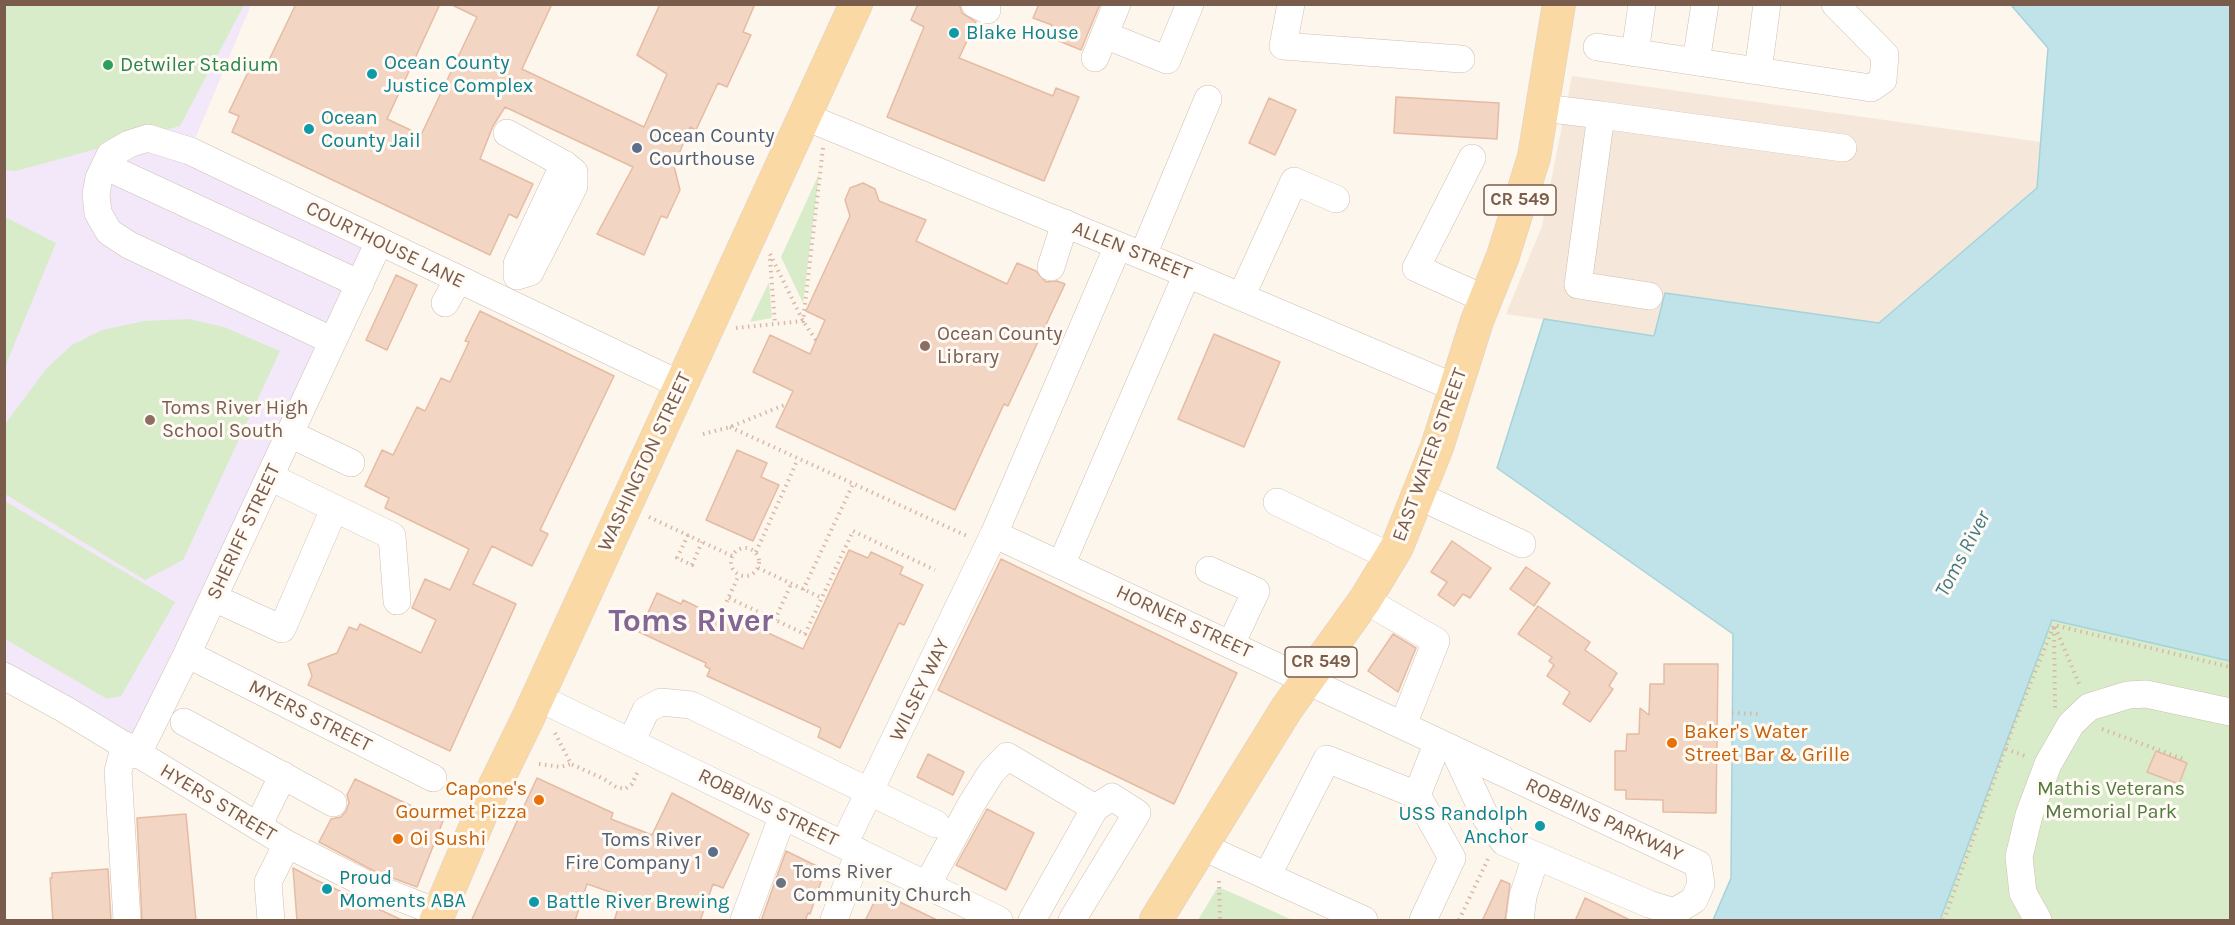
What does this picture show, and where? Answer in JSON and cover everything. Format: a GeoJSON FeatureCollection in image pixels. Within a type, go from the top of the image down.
{"type":"FeatureCollection","features":[{"type":"Feature","properties":{"kind":"main road","name":"WASHINGTON STREET"},"geometry":{"type":"LineString","coordinates":[[438,917],[481,814],[681,385],[815,128],[856,4]]}},
{"type":"Feature","properties":{"kind":"main road","name":"EAST WATER STREET"},"geometry":{"type":"LineString","coordinates":[[1156,921],[1287,708],[1365,600],[1391,557],[1419,496],[1485,299],[1503,255],[1534,157],[1544,108],[1559,4]]}},
{"type":"Feature","properties":{"kind":"street"},"geometry":{"type":"LineString","coordinates":[[1117,4],[1100,46],[1167,60],[1190,4]]}},
{"type":"Feature","properties":{"kind":"street"},"geometry":{"type":"LineString","coordinates":[[1291,4],[1283,46],[1461,59]]}},
{"type":"Feature","properties":{"kind":"street"},"geometry":{"type":"LineString","coordinates":[[1635,53],[1642,4]]}},
{"type":"Feature","properties":{"kind":"street"},"geometry":{"type":"LineString","coordinates":[[1696,62],[1705,4]]}},
{"type":"Feature","properties":{"kind":"street"},"geometry":{"type":"LineString","coordinates":[[1758,71],[1767,4]]}},
{"type":"Feature","properties":{"kind":"street"},"geometry":{"type":"LineString","coordinates":[[1597,47],[1871,88],[1883,80],[1885,55],[1835,4]]}},
{"type":"Feature","properties":{"kind":"street","name":"WILSEY WAY"},"geometry":{"type":"LineString","coordinates":[[834,921],[852,848],[870,793],[982,536],[1208,99]]}},
{"type":"Feature","properties":{"kind":"street"},"geometry":{"type":"LineString","coordinates":[[1544,108],[1843,148]]}},
{"type":"Feature","properties":{"kind":"street"},"geometry":{"type":"LineString","coordinates":[[1601,115],[1578,285],[1649,296]]}},
{"type":"Feature","properties":{"kind":"street","name":"ALLEN STREET"},"geometry":{"type":"LineString","coordinates":[[815,128],[1130,250],[1193,270],[1241,297],[1456,388]]}},
{"type":"Feature","properties":{"kind":"street"},"geometry":{"type":"LineString","coordinates":[[503,301],[518,276],[530,272],[574,186],[574,172],[564,164],[507,134]]}},
{"type":"Feature","properties":{"kind":"street","name":"COURTHOUSE LANE"},"geometry":{"type":"LineString","coordinates":[[102,172],[110,155],[129,144],[148,138],[190,151],[379,242],[452,291],[503,301],[681,385]]}},
{"type":"Feature","properties":{"kind":"street"},"geometry":{"type":"LineString","coordinates":[[1472,158],[1416,268],[1485,299]]}},
{"type":"Feature","properties":{"kind":"street"},"geometry":{"type":"LineString","coordinates":[[333,341],[129,245],[109,232],[98,213],[96,194],[102,172],[360,284]]}},
{"type":"Feature","properties":{"kind":"street"},"geometry":{"type":"LineString","coordinates":[[1241,297],[1294,182],[1336,199]]}},
{"type":"Feature","properties":{"kind":"street"},"geometry":{"type":"LineString","coordinates":[[1051,267],[1065,224]]}},
{"type":"Feature","properties":{"kind":"street","name":"SHERIFF STREET"},"geometry":{"type":"LineString","coordinates":[[127,921],[118,771],[187,654],[290,434],[330,370],[333,341],[379,242]]}},
{"type":"Feature","properties":{"kind":"street"},"geometry":{"type":"LineString","coordinates":[[1061,565],[1193,270]]}},
{"type":"Feature","properties":{"kind":"street"},"geometry":{"type":"LineString","coordinates":[[290,434],[351,462]]}},
{"type":"Feature","properties":{"kind":"street"},"geometry":{"type":"LineString","coordinates":[[270,477],[392,536],[397,601]]}},
{"type":"Feature","properties":{"kind":"street"},"geometry":{"type":"LineString","coordinates":[[1419,496],[1522,544]]}},
{"type":"Feature","properties":{"kind":"street"},"geometry":{"type":"LineString","coordinates":[[1277,502],[1391,557]]}},
{"type":"Feature","properties":{"kind":"street"},"geometry":{"type":"LineString","coordinates":[[214,598],[282,629],[332,514]]}},
{"type":"Feature","properties":{"kind":"street","name":"HORNER STREET"},"geometry":{"type":"LineString","coordinates":[[982,536],[1061,565],[1198,641],[1232,644],[1308,680]]}},
{"type":"Feature","properties":{"kind":"street"},"geometry":{"type":"LineString","coordinates":[[1209,570],[1256,591],[1232,644]]}},
{"type":"Feature","properties":{"kind":"street"},"geometry":{"type":"LineString","coordinates":[[1365,600],[1436,641],[1403,725]]}},
{"type":"Feature","properties":{"kind":"street","name":"MYERS STREET"},"geometry":{"type":"LineString","coordinates":[[187,654],[433,778]]}},
{"type":"Feature","properties":{"kind":"street","name":"HYERS STREET"},"geometry":{"type":"LineString","coordinates":[[4,676],[287,844],[438,917]]}},
{"type":"Feature","properties":{"kind":"street","name":"ROBBINS PARKWAY"},"geometry":{"type":"LineString","coordinates":[[1308,680],[1698,864],[1701,884],[1694,900],[1674,912],[1504,842],[1485,818],[1446,746]]}},
{"type":"Feature","properties":{"kind":"street"},"geometry":{"type":"LineString","coordinates":[[2038,921],[2023,893],[2019,857],[2029,815],[2048,764],[2071,724],[2089,707],[2128,695],[2146,694],[2230,712]]}},
{"type":"Feature","properties":{"kind":"street","name":"ROBBINS STREET"},"geometry":{"type":"LineString","coordinates":[[537,698],[927,885],[968,913],[999,921]]}},
{"type":"Feature","properties":{"kind":"street"},"geometry":{"type":"LineString","coordinates":[[631,742],[646,710],[662,702],[691,705],[936,824]]}},
{"type":"Feature","properties":{"kind":"street"},"geometry":{"type":"LineString","coordinates":[[184,722],[333,802]]}},
{"type":"Feature","properties":{"kind":"street"},"geometry":{"type":"LineString","coordinates":[[1417,795],[1446,746]]}},
{"type":"Feature","properties":{"kind":"street"},"geometry":{"type":"LineString","coordinates":[[927,885],[972,803],[991,773],[1006,756],[1095,808]]}},
{"type":"Feature","properties":{"kind":"street"},"geometry":{"type":"LineString","coordinates":[[1267,876],[1327,759],[1417,795],[1452,858],[1423,921]]}},
{"type":"Feature","properties":{"kind":"street"},"geometry":{"type":"LineString","coordinates":[[258,826],[283,776]]}},
{"type":"Feature","properties":{"kind":"street"},"geometry":{"type":"LineString","coordinates":[[1032,921],[1095,808],[1112,797],[1137,813],[1072,921]]}},
{"type":"Feature","properties":{"kind":"street"},"geometry":{"type":"LineString","coordinates":[[744,921],[783,815]]}},
{"type":"Feature","properties":{"kind":"street"},"geometry":{"type":"LineString","coordinates":[[271,921],[268,882],[287,844]]}},
{"type":"Feature","properties":{"kind":"street"},"geometry":{"type":"LineString","coordinates":[[1201,846],[1364,921]]}},
{"type":"Feature","properties":{"kind":"street"},"geometry":{"type":"LineString","coordinates":[[1520,921],[1523,896],[1536,856]]}},
{"type":"Feature","properties":{"kind":"path"},"geometry":{"type":"LineString","coordinates":[[803,321],[815,128]]}},
{"type":"Feature","properties":{"kind":"path"},"geometry":{"type":"LineString","coordinates":[[775,324],[769,254],[803,321],[816,340]]}},
{"type":"Feature","properties":{"kind":"path"},"geometry":{"type":"LineString","coordinates":[[734,328],[803,321]]}},
{"type":"Feature","properties":{"kind":"path"},"geometry":{"type":"LineString","coordinates":[[703,434],[730,427],[787,404]]}},
{"type":"Feature","properties":{"kind":"path"},"geometry":{"type":"LineString","coordinates":[[730,427],[853,484],[982,536]]}},
{"type":"Feature","properties":{"kind":"path"},"geometry":{"type":"LineString","coordinates":[[756,552],[746,548],[732,556],[732,567],[739,575],[750,576],[758,568],[760,563],[756,552],[798,459]]}},
{"type":"Feature","properties":{"kind":"path"},"geometry":{"type":"LineString","coordinates":[[803,590],[853,484]]}},
{"type":"Feature","properties":{"kind":"path"},"geometry":{"type":"LineString","coordinates":[[649,516],[732,556]]}},
{"type":"Feature","properties":{"kind":"path"},"geometry":{"type":"LineString","coordinates":[[729,598],[805,634],[853,531],[935,570]]}},
{"type":"Feature","properties":{"kind":"path"},"geometry":{"type":"LineString","coordinates":[[688,535],[677,558],[692,565],[702,542]]}},
{"type":"Feature","properties":{"kind":"path"},"geometry":{"type":"LineString","coordinates":[[758,568],[822,598]]}},
{"type":"Feature","properties":{"kind":"path"},"geometry":{"type":"LineString","coordinates":[[719,618],[739,575]]}},
{"type":"Feature","properties":{"kind":"path"},"geometry":{"type":"LineString","coordinates":[[775,620],[791,584]]}},
{"type":"Feature","properties":{"kind":"path"},"geometry":{"type":"LineString","coordinates":[[2071,724],[2054,705],[2054,625],[2081,687]]}},
{"type":"Feature","properties":{"kind":"path"},"geometry":{"type":"LineString","coordinates":[[1732,713],[1762,714]]}},
{"type":"Feature","properties":{"kind":"path"},"geometry":{"type":"LineString","coordinates":[[2098,728],[2183,759]]}},
{"type":"Feature","properties":{"kind":"path"},"geometry":{"type":"LineString","coordinates":[[554,730],[571,764],[616,787],[626,789],[632,784],[638,770]]}},
{"type":"Feature","properties":{"kind":"path"},"geometry":{"type":"LineString","coordinates":[[539,764],[561,767],[571,764]]}},
{"type":"Feature","properties":{"kind":"path"},"geometry":{"type":"LineString","coordinates":[[1459,921],[1491,852]]}},
{"type":"Feature","properties":{"kind":"path"},"geometry":{"type":"LineString","coordinates":[[1219,877],[1220,921]]}},
{"type":"Feature","properties":{"kind":"shaded area","name":"Toms River High School South"},"geometry":{"type":"Polygon","coordinates":[[[5,5],[251,5],[190,151],[379,242],[137,755],[5,678],[5,5]]]}},
{"type":"Feature","properties":{"kind":"shaded area"},"geometry":{"type":"Polygon","coordinates":[[[1572,76],[2041,142],[2037,188],[1879,323],[1665,293],[1654,336],[1506,314],[1542,226],[1572,76]]]}},
{"type":"Feature","properties":{"kind":"green space","name":"Detwiler Stadium"},"geometry":{"type":"Polygon","coordinates":[[[4,5],[244,5],[180,126],[16,171],[5,170],[4,5]]]}},
{"type":"Feature","properties":{"kind":"green space"},"geometry":{"type":"Polygon","coordinates":[[[819,174],[803,303],[781,257],[819,174]]]}},
{"type":"Feature","properties":{"kind":"green space"},"geometry":{"type":"Polygon","coordinates":[[[5,217],[56,243],[5,367],[5,217]]]}},
{"type":"Feature","properties":{"kind":"green space"},"geometry":{"type":"Polygon","coordinates":[[[769,282],[772,318],[750,322],[769,282]]]}},
{"type":"Feature","properties":{"kind":"green space"},"geometry":{"type":"Polygon","coordinates":[[[189,319],[224,327],[280,351],[183,560],[145,580],[5,494],[5,424],[47,368],[72,345],[102,330],[144,321],[189,319]]]}},
{"type":"Feature","properties":{"kind":"green space"},"geometry":{"type":"Polygon","coordinates":[[[5,501],[175,602],[121,696],[107,699],[5,639],[5,501]]]}},
{"type":"Feature","properties":{"kind":"green space","name":"Mathis Veterans Memorial Park"},"geometry":{"type":"Polygon","coordinates":[[[2052,619],[2230,661],[2230,920],[1940,920],[2052,619]]]}},
{"type":"Feature","properties":{"kind":"green space"},"geometry":{"type":"Polygon","coordinates":[[[1218,887],[1244,898],[1292,920],[1198,920],[1218,887]]]}},
{"type":"Feature","properties":{"kind":"water"},"geometry":{"type":"Polygon","coordinates":[[[2011,5],[2230,5],[2230,661],[2052,620],[1940,920],[1713,920],[1731,878],[1733,634],[1497,468],[1544,319],[1654,336],[1665,293],[1879,323],[2037,188],[2048,48],[2011,5]]]}},
{"type":"Feature","properties":{"kind":"building"},"geometry":{"type":"Polygon","coordinates":[[[296,4],[440,4],[387,119],[421,135],[477,17],[450,4],[552,4],[522,69],[644,127],[667,74],[637,55],[660,4],[755,4],[743,32],[751,35],[727,87],[718,83],[696,130],[690,127],[674,166],[680,190],[667,218],[661,216],[644,255],[597,234],[633,167],[505,107],[493,126],[480,159],[533,184],[517,218],[509,214],[490,255],[232,132],[239,116],[229,112],[250,68],[260,73],[266,59],[269,60],[296,4]]]}},
{"type":"Feature","properties":{"kind":"building"},"geometry":{"type":"Polygon","coordinates":[[[918,4],[959,4],[962,13],[976,22],[959,58],[1053,96],[1056,88],[1079,97],[1044,181],[887,117],[924,27],[911,20],[918,4]]]}},
{"type":"Feature","properties":{"kind":"building"},"geometry":{"type":"Polygon","coordinates":[[[1039,4],[1100,4],[1081,50],[1047,36],[1052,25],[1033,18],[1039,4]]]}},
{"type":"Feature","properties":{"kind":"building"},"geometry":{"type":"Polygon","coordinates":[[[1396,97],[1499,103],[1497,139],[1394,133],[1396,97]]]}},
{"type":"Feature","properties":{"kind":"building"},"geometry":{"type":"Polygon","coordinates":[[[1269,98],[1296,110],[1275,155],[1249,143],[1269,98]]]}},
{"type":"Feature","properties":{"kind":"building","name":"Ocean County Library"},"geometry":{"type":"Polygon","coordinates":[[[863,183],[875,189],[879,201],[926,220],[916,241],[1007,284],[1017,263],[1036,271],[1046,282],[1057,281],[1065,284],[1008,406],[1004,404],[955,510],[776,427],[793,391],[753,372],[770,335],[810,354],[825,320],[806,311],[850,216],[845,200],[850,188],[863,183]]]}},
{"type":"Feature","properties":{"kind":"building"},"geometry":{"type":"Polygon","coordinates":[[[396,275],[417,285],[387,350],[366,340],[396,275]]]}},
{"type":"Feature","properties":{"kind":"building"},"geometry":{"type":"Polygon","coordinates":[[[480,311],[614,376],[540,530],[548,534],[532,566],[492,546],[473,584],[516,604],[450,751],[308,685],[312,676],[308,664],[337,653],[349,627],[357,630],[360,624],[421,653],[436,620],[412,608],[425,579],[450,590],[469,549],[385,508],[389,498],[365,486],[382,450],[393,455],[417,407],[425,411],[441,378],[450,382],[469,342],[465,341],[480,311]]]}},
{"type":"Feature","properties":{"kind":"building"},"geometry":{"type":"Polygon","coordinates":[[[1214,334],[1280,362],[1244,447],[1178,419],[1214,334]]]}},
{"type":"Feature","properties":{"kind":"building"},"geometry":{"type":"Polygon","coordinates":[[[737,450],[767,463],[761,477],[779,485],[753,541],[706,520],[737,450]]]}},
{"type":"Feature","properties":{"kind":"building"},"geometry":{"type":"Polygon","coordinates":[[[1452,541],[1491,568],[1470,598],[1463,594],[1454,606],[1438,595],[1447,582],[1431,572],[1452,541]]]}},
{"type":"Feature","properties":{"kind":"building"},"geometry":{"type":"Polygon","coordinates":[[[849,550],[868,558],[871,552],[903,567],[900,574],[923,585],[904,625],[899,623],[840,748],[818,737],[821,728],[707,676],[710,669],[705,666],[706,663],[639,632],[657,593],[681,604],[683,600],[726,621],[729,615],[803,649],[849,550]]]}},
{"type":"Feature","properties":{"kind":"building"},"geometry":{"type":"Polygon","coordinates":[[[1001,559],[1237,673],[1174,804],[938,690],[1001,559]]]}},
{"type":"Feature","properties":{"kind":"building"},"geometry":{"type":"Polygon","coordinates":[[[1526,567],[1550,583],[1534,606],[1510,589],[1526,567]]]}},
{"type":"Feature","properties":{"kind":"building"},"geometry":{"type":"Polygon","coordinates":[[[1538,606],[1590,642],[1585,650],[1617,673],[1609,686],[1613,689],[1590,722],[1563,704],[1570,692],[1547,676],[1554,665],[1549,661],[1552,657],[1518,634],[1538,606]]]}},
{"type":"Feature","properties":{"kind":"building"},"geometry":{"type":"Polygon","coordinates":[[[1393,634],[1416,648],[1398,692],[1368,671],[1393,634]]]}},
{"type":"Feature","properties":{"kind":"building","name":"Baker's Water Street Bar & Grille"},"geometry":{"type":"Polygon","coordinates":[[[1664,664],[1718,664],[1716,813],[1663,812],[1663,800],[1626,799],[1626,790],[1615,790],[1615,751],[1626,751],[1627,734],[1639,734],[1640,708],[1649,715],[1650,684],[1664,684],[1664,664]]]}},
{"type":"Feature","properties":{"kind":"building"},"geometry":{"type":"Polygon","coordinates":[[[2156,751],[2187,763],[2179,784],[2147,772],[2156,751]]]}},
{"type":"Feature","properties":{"kind":"building"},"geometry":{"type":"Polygon","coordinates":[[[928,754],[964,772],[953,795],[917,777],[928,754]]]}},
{"type":"Feature","properties":{"kind":"building"},"geometry":{"type":"Polygon","coordinates":[[[537,778],[613,813],[611,819],[652,835],[672,793],[749,834],[723,888],[713,884],[700,921],[614,921],[622,896],[587,884],[575,921],[471,921],[537,778]]]}},
{"type":"Feature","properties":{"kind":"building"},"geometry":{"type":"Polygon","coordinates":[[[355,779],[443,821],[417,887],[374,871],[319,842],[331,819],[341,817],[346,811],[349,803],[347,795],[355,779]]]}},
{"type":"Feature","properties":{"kind":"building"},"geometry":{"type":"Polygon","coordinates":[[[987,809],[1034,833],[1006,890],[956,865],[987,809]]]}},
{"type":"Feature","properties":{"kind":"building"},"geometry":{"type":"Polygon","coordinates":[[[186,814],[196,921],[142,921],[137,818],[186,814]]]}},
{"type":"Feature","properties":{"kind":"building"},"geometry":{"type":"Polygon","coordinates":[[[786,851],[825,870],[810,914],[808,913],[805,921],[761,921],[786,851]]]}},
{"type":"Feature","properties":{"kind":"building"},"geometry":{"type":"Polygon","coordinates":[[[293,868],[314,879],[404,921],[297,921],[293,868]]]}},
{"type":"Feature","properties":{"kind":"building"},"geometry":{"type":"Polygon","coordinates":[[[108,869],[111,921],[53,921],[50,878],[52,878],[52,873],[108,869]]]}},
{"type":"Feature","properties":{"kind":"building"},"geometry":{"type":"Polygon","coordinates":[[[1501,880],[1510,884],[1505,921],[1482,921],[1501,880]]]}},
{"type":"Feature","properties":{"kind":"building"},"geometry":{"type":"Polygon","coordinates":[[[879,892],[939,921],[865,921],[879,892]]]}},
{"type":"Feature","properties":{"kind":"building"},"geometry":{"type":"Polygon","coordinates":[[[1585,898],[1632,921],[1575,921],[1585,898]]]}},
{"type":"Feature","properties":{"kind":"place","name":"Blake House"},"geometry":{"type":"Point","coordinates":[954,33]}},
{"type":"Feature","properties":{"kind":"place","name":"Detwiler Stadium"},"geometry":{"type":"Point","coordinates":[108,65]}},
{"type":"Feature","properties":{"kind":"place","name":"Ocean County Justice Complex"},"geometry":{"type":"Point","coordinates":[372,74]}},
{"type":"Feature","properties":{"kind":"place","name":"Ocean County Jail"},"geometry":{"type":"Point","coordinates":[309,129]}},
{"type":"Feature","properties":{"kind":"place","name":"Ocean County Courthouse"},"geometry":{"type":"Point","coordinates":[637,148]}},
{"type":"Feature","properties":{"kind":"place","name":"Ocean County Library"},"geometry":{"type":"Point","coordinates":[925,346]}},
{"type":"Feature","properties":{"kind":"place","name":"Toms River High School South"},"geometry":{"type":"Point","coordinates":[150,420]}},
{"type":"Feature","properties":{"kind":"place","name":"Baker's Water Street Bar & Grille"},"geometry":{"type":"Point","coordinates":[1672,743]}},
{"type":"Feature","properties":{"kind":"place","name":"Capone's Gourmet Pizza"},"geometry":{"type":"Point","coordinates":[539,800]}},
{"type":"Feature","properties":{"kind":"place","name":"USS Randolph Anchor"},"geometry":{"type":"Point","coordinates":[1540,826]}},
{"type":"Feature","properties":{"kind":"place","name":"Oi Sushi"},"geometry":{"type":"Point","coordinates":[398,839]}},
{"type":"Feature","properties":{"kind":"place","name":"Toms River Fire Company 1"},"geometry":{"type":"Point","coordinates":[713,852]}},
{"type":"Feature","properties":{"kind":"place","name":"Toms River Community Church"},"geometry":{"type":"Point","coordinates":[781,883]}},
{"type":"Feature","properties":{"kind":"place","name":"Proud Moments ABA"},"geometry":{"type":"Point","coordinates":[327,889]}},
{"type":"Feature","properties":{"kind":"place","name":"Battle River Brewing"},"geometry":{"type":"Point","coordinates":[534,902]}},
{"type":"Feature","properties":{"kind":"district","name":"Toms River"},"geometry":{"type":"Point","coordinates":[691,622]}}]}
